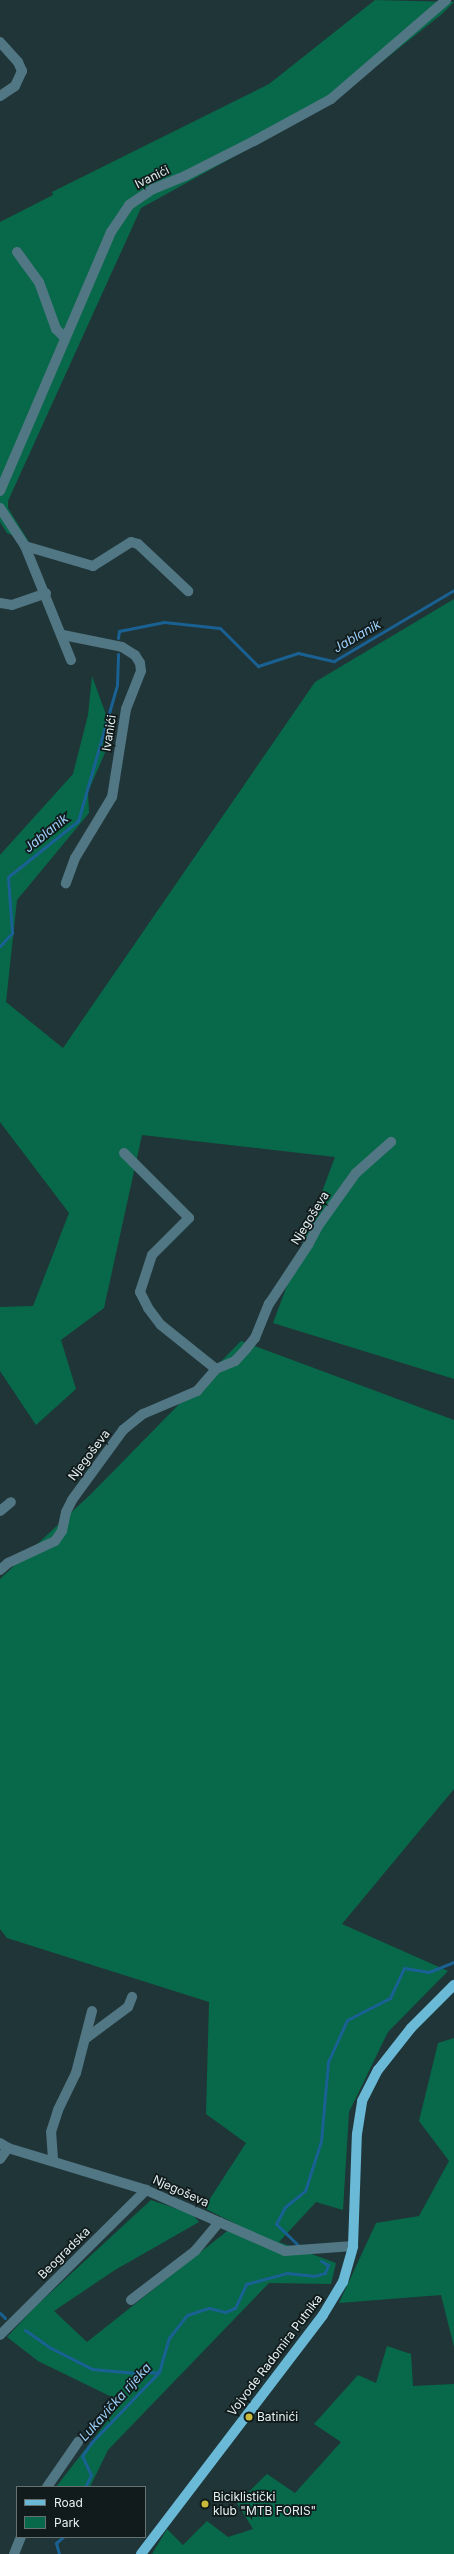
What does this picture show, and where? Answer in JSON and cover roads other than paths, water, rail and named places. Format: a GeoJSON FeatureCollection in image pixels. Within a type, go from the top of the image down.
{"type":"FeatureCollection","features":[{"type":"Feature","properties":{"kind":"main road","name":"Vojvode Radomira Putnika"},"geometry":{"type":"LineString","coordinates":[[141,2554],[323,2315],[343,2282],[353,2246],[357,2134],[362,2101],[378,2070],[411,2028],[454,1984]]}},
{"type":"Feature","properties":{"kind":"street","name":"Ivanići"},"geometry":{"type":"LineString","coordinates":[[0,491],[64,337],[111,232],[129,205],[153,189],[185,176],[254,141],[331,99],[446,0]]}},
{"type":"Feature","properties":{"kind":"street"},"geometry":{"type":"LineString","coordinates":[[0,42],[18,62],[22,71],[15,86],[0,96]]}},
{"type":"Feature","properties":{"kind":"street"},"geometry":{"type":"LineString","coordinates":[[17,252],[39,282],[56,329],[64,337]]}},
{"type":"Feature","properties":{"kind":"street"},"geometry":{"type":"LineString","coordinates":[[0,508],[25,546],[63,635],[70,660]]}},
{"type":"Feature","properties":{"kind":"street"},"geometry":{"type":"LineString","coordinates":[[25,546],[93,566],[131,542],[138,544],[188,591]]}},
{"type":"Feature","properties":{"kind":"street"},"geometry":{"type":"LineString","coordinates":[[0,603],[12,605],[46,593]]}},
{"type":"Feature","properties":{"kind":"street","name":"Ivanići"},"geometry":{"type":"LineString","coordinates":[[63,635],[122,647],[135,655],[140,663],[141,670],[126,709],[112,797],[76,858],[66,883]]}},
{"type":"Feature","properties":{"kind":"street","name":"Njegoševa"},"geometry":{"type":"LineString","coordinates":[[0,1570],[8,1563],[56,1541],[62,1531],[66,1512],[72,1500],[123,1430],[143,1414],[197,1391],[216,1369],[235,1360],[255,1338],[269,1304],[308,1245],[318,1226],[356,1173],[391,1142]]}},
{"type":"Feature","properties":{"kind":"street"},"geometry":{"type":"LineString","coordinates":[[124,1154],[189,1218],[152,1255],[140,1292],[148,1308],[161,1324],[216,1369]]}},
{"type":"Feature","properties":{"kind":"street"},"geometry":{"type":"LineString","coordinates":[[0,1511],[11,1502]]}},
{"type":"Feature","properties":{"kind":"street"},"geometry":{"type":"LineString","coordinates":[[85,2039],[128,2007],[132,1997]]}},
{"type":"Feature","properties":{"kind":"street"},"geometry":{"type":"LineString","coordinates":[[53,2159],[51,2132],[58,2110],[76,2073],[92,2011]]}},
{"type":"Feature","properties":{"kind":"street"},"geometry":{"type":"LineString","coordinates":[[0,2159],[4,2145]]}},
{"type":"Feature","properties":{"kind":"street","name":"Njegoševa"},"geometry":{"type":"LineString","coordinates":[[4,2145],[53,2159],[146,2190],[285,2250],[353,2246]]}},
{"type":"Feature","properties":{"kind":"street","name":"Beogradska"},"geometry":{"type":"LineString","coordinates":[[0,2335],[146,2190]]}},
{"type":"Feature","properties":{"kind":"street"},"geometry":{"type":"LineString","coordinates":[[131,2300],[195,2251],[219,2222]]}},
{"type":"Feature","properties":{"kind":"street"},"geometry":{"type":"LineString","coordinates":[[48,2486],[78,2442]]}},
{"type":"Feature","properties":{"kind":"street"},"geometry":{"type":"LineString","coordinates":[[14,2554],[21,2538]]}},
{"type":"Feature","properties":{"kind":"waterway","name":"Jablanik"},"geometry":{"type":"LineString","coordinates":[[118,638],[119,631],[164,622],[220,628],[258,666],[298,653],[334,661],[454,590]]}},
{"type":"Feature","properties":{"kind":"waterway","name":"Jablanik"},"geometry":{"type":"LineString","coordinates":[[0,946],[12,933],[8,877],[78,821],[117,685],[118,654]]}},
{"type":"Feature","properties":{"kind":"waterway","name":"Lukavička rijeka"},"geometry":{"type":"LineString","coordinates":[[299,2246],[276,2224],[285,2207],[305,2191],[321,2141],[328,2062],[347,2020],[390,1998],[404,1968],[429,1972],[454,1962]]}},
{"type":"Feature","properties":{"kind":"waterway","name":"Lukavička rijeka"},"geometry":{"type":"LineString","coordinates":[[86,2486],[91,2475],[82,2456],[91,2443],[159,2372],[169,2338],[187,2315],[209,2308],[225,2312],[235,2308],[246,2284],[287,2273],[314,2276],[325,2273],[328,2265],[321,2261]]}},
{"type":"Feature","properties":{"kind":"waterway"},"geometry":{"type":"LineString","coordinates":[[0,2313],[5,2318]]}},
{"type":"Feature","properties":{"kind":"waterway"},"geometry":{"type":"LineString","coordinates":[[25,2330],[51,2348],[92,2369],[136,2373],[159,2372]]}},
{"type":"Feature","properties":{"kind":"waterway","name":"Lukavička rijeka"},"geometry":{"type":"LineString","coordinates":[[59,2554],[56,2543],[62,2538]]}},
{"type":"Feature","properties":{"kind":"place","name":"Batinići"},"geometry":{"type":"Point","coordinates":[249,2417]}},
{"type":"Feature","properties":{"kind":"place","name":"Biciklistički klub \"MTB FORIS\""},"geometry":{"type":"Point","coordinates":[205,2504]}}]}
